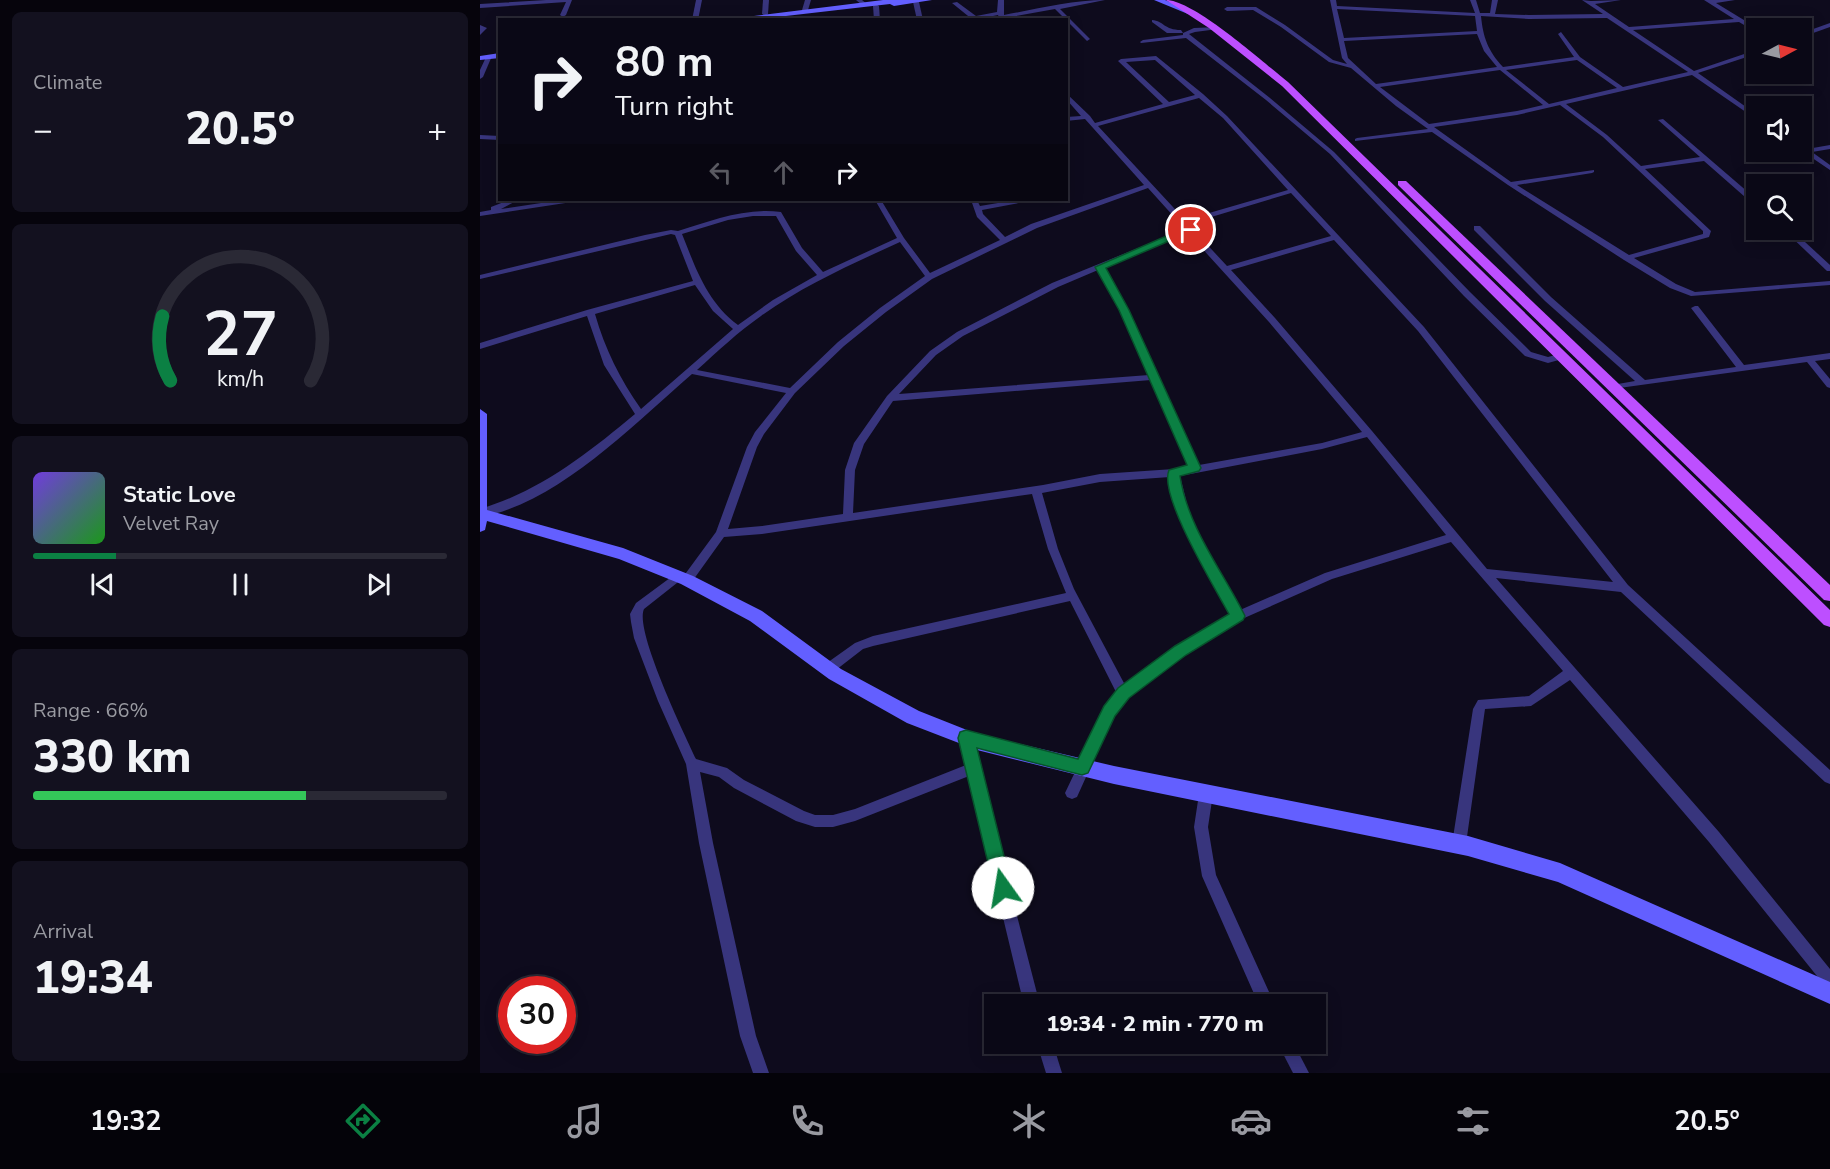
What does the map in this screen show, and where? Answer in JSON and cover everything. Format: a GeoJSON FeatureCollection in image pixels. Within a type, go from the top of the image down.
{"type":"FeatureCollection","features":[{"type":"Feature","properties":{"kind":"main road"},"geometry":{"type":"LineString","coordinates":[[1170,0],[1193,7],[1308,105],[1830,620]]}},
{"type":"Feature","properties":{"kind":"main road"},"geometry":{"type":"LineString","coordinates":[[1184,0],[1282,68],[1830,595]]}},
{"type":"Feature","properties":{"kind":"street"},"geometry":{"type":"LineString","coordinates":[[480,6],[569,0],[563,15]]}},
{"type":"Feature","properties":{"kind":"street"},"geometry":{"type":"LineString","coordinates":[[695,18],[699,0]]}},
{"type":"Feature","properties":{"kind":"street"},"geometry":{"type":"LineString","coordinates":[[765,14],[766,0]]}},
{"type":"Feature","properties":{"kind":"street"},"geometry":{"type":"LineString","coordinates":[[806,10],[808,0]]}},
{"type":"Feature","properties":{"kind":"street"},"geometry":{"type":"LineString","coordinates":[[739,18],[861,2],[903,0]]}},
{"type":"Feature","properties":{"kind":"street"},"geometry":{"type":"LineString","coordinates":[[773,18],[928,0]]}},
{"type":"Feature","properties":{"kind":"street"},"geometry":{"type":"LineString","coordinates":[[1001,0],[1001,16]]}},
{"type":"Feature","properties":{"kind":"street"},"geometry":{"type":"LineString","coordinates":[[984,18],[1102,0]]}},
{"type":"Feature","properties":{"kind":"street"},"geometry":{"type":"LineString","coordinates":[[1158,0],[1193,7]]}},
{"type":"Feature","properties":{"kind":"street"},"geometry":{"type":"LineString","coordinates":[[1473,0],[1479,15],[1480,32],[1485,48],[1505,70],[1549,107]]}},
{"type":"Feature","properties":{"kind":"street"},"geometry":{"type":"LineString","coordinates":[[1492,16],[1495,0]]}},
{"type":"Feature","properties":{"kind":"street"},"geometry":{"type":"LineString","coordinates":[[1588,1],[1618,0]]}},
{"type":"Feature","properties":{"kind":"street"},"geometry":{"type":"LineString","coordinates":[[1709,1],[1732,0]]}},
{"type":"Feature","properties":{"kind":"street"},"geometry":{"type":"LineString","coordinates":[[1588,1],[1746,110]]}},
{"type":"Feature","properties":{"kind":"street"},"geometry":{"type":"LineString","coordinates":[[1709,1],[1746,24]]}},
{"type":"Feature","properties":{"kind":"street"},"geometry":{"type":"LineString","coordinates":[[916,2],[920,18]]}},
{"type":"Feature","properties":{"kind":"street"},"geometry":{"type":"LineString","coordinates":[[955,3],[975,18]]}},
{"type":"Feature","properties":{"kind":"street"},"geometry":{"type":"LineString","coordinates":[[1607,16],[1550,18],[1492,16],[1334,3],[1345,57],[1374,86],[1510,184],[1673,286],[1694,294],[1830,283]]}},
{"type":"Feature","properties":{"kind":"street"},"geometry":{"type":"LineString","coordinates":[[876,6],[877,18]]}},
{"type":"Feature","properties":{"kind":"street"},"geometry":{"type":"LineString","coordinates":[[1056,7],[1066,18]]}},
{"type":"Feature","properties":{"kind":"street"},"geometry":{"type":"LineString","coordinates":[[1227,9],[1254,8],[1283,26],[1318,53],[1340,65],[1353,67]]}},
{"type":"Feature","properties":{"kind":"street"},"geometry":{"type":"LineString","coordinates":[[1068,20],[1087,39]]}},
{"type":"Feature","properties":{"kind":"street"},"geometry":{"type":"LineString","coordinates":[[1626,29],[1740,20]]}},
{"type":"Feature","properties":{"kind":"street"},"geometry":{"type":"LineString","coordinates":[[1154,21],[1169,32],[1187,34],[1332,153],[1528,354],[1548,360],[1563,356]]}},
{"type":"Feature","properties":{"kind":"street"},"geometry":{"type":"LineString","coordinates":[[1812,31],[1830,25]]}},
{"type":"Feature","properties":{"kind":"street"},"geometry":{"type":"LineString","coordinates":[[480,27],[484,28],[480,33]]}},
{"type":"Feature","properties":{"kind":"street"},"geometry":{"type":"LineString","coordinates":[[1143,42],[1216,28]]}},
{"type":"Feature","properties":{"kind":"street"},"geometry":{"type":"LineString","coordinates":[[1068,31],[1077,29]]}},
{"type":"Feature","properties":{"kind":"street"},"geometry":{"type":"LineString","coordinates":[[1816,30],[1830,34]]}},
{"type":"Feature","properties":{"kind":"street"},"geometry":{"type":"LineString","coordinates":[[1341,40],[1480,32]]}},
{"type":"Feature","properties":{"kind":"street"},"geometry":{"type":"LineString","coordinates":[[1561,34],[1578,58],[1623,90]]}},
{"type":"Feature","properties":{"kind":"street"},"geometry":{"type":"LineString","coordinates":[[480,53],[498,50]]}},
{"type":"Feature","properties":{"kind":"street"},"geometry":{"type":"LineString","coordinates":[[1357,140],[1549,107],[1693,73],[1746,54]]}},
{"type":"Feature","properties":{"kind":"street"},"geometry":{"type":"LineString","coordinates":[[480,76],[485,57]]}},
{"type":"Feature","properties":{"kind":"street"},"geometry":{"type":"LineString","coordinates":[[1168,105],[1120,61],[1156,58],[1201,96],[1294,190],[1421,329],[1624,588],[1830,778]]}},
{"type":"Feature","properties":{"kind":"street"},"geometry":{"type":"LineString","coordinates":[[1374,86],[1505,70],[1578,58]]}},
{"type":"Feature","properties":{"kind":"street"},"geometry":{"type":"LineString","coordinates":[[1068,119],[1091,121],[1201,96]]}},
{"type":"Feature","properties":{"kind":"street"},"geometry":{"type":"LineString","coordinates":[[1068,97],[1227,269],[1369,433],[1454,537],[1721,846],[1830,981]]}},
{"type":"Feature","properties":{"kind":"street"},"geometry":{"type":"LineString","coordinates":[[1562,104],[1605,136],[1707,231],[1706,235],[1627,258]]}},
{"type":"Feature","properties":{"kind":"street"},"geometry":{"type":"LineString","coordinates":[[1660,120],[1746,194]]}},
{"type":"Feature","properties":{"kind":"street"},"geometry":{"type":"LineString","coordinates":[[480,138],[498,138]]}},
{"type":"Feature","properties":{"kind":"street"},"geometry":{"type":"LineString","coordinates":[[1812,149],[1830,147]]}},
{"type":"Feature","properties":{"kind":"street"},"geometry":{"type":"LineString","coordinates":[[1812,156],[1830,168]]}},
{"type":"Feature","properties":{"kind":"street"},"geometry":{"type":"LineString","coordinates":[[1639,168],[1703,159]]}},
{"type":"Feature","properties":{"kind":"street"},"geometry":{"type":"LineString","coordinates":[[1510,184],[1592,171]]}},
{"type":"Feature","properties":{"kind":"street"},"geometry":{"type":"LineString","coordinates":[[761,1073],[748,1036],[706,843],[692,764],[640,638],[636,614],[639,606],[683,578],[721,533],[752,447],[770,418],[792,391],[841,344],[929,277],[1034,226],[1150,185]]}},
{"type":"Feature","properties":{"kind":"street"},"geometry":{"type":"LineString","coordinates":[[848,516],[850,470],[859,442],[890,398],[913,372],[945,343],[1055,285],[1100,267],[1187,226],[1294,190]]}},
{"type":"Feature","properties":{"kind":"street"},"geometry":{"type":"LineString","coordinates":[[480,214],[512,201]]}},
{"type":"Feature","properties":{"kind":"street"},"geometry":{"type":"LineString","coordinates":[[480,214],[565,201]]}},
{"type":"Feature","properties":{"kind":"street"},"geometry":{"type":"LineString","coordinates":[[879,201],[929,277]]}},
{"type":"Feature","properties":{"kind":"street"},"geometry":{"type":"LineString","coordinates":[[974,201],[980,215],[1004,240]]}},
{"type":"Feature","properties":{"kind":"street"},"geometry":{"type":"LineString","coordinates":[[978,209],[1019,201]]}},
{"type":"Feature","properties":{"kind":"street"},"geometry":{"type":"LineString","coordinates":[[480,277],[645,237],[671,232],[678,233],[734,216],[760,212],[778,214],[799,249],[821,275]]}},
{"type":"Feature","properties":{"kind":"street"},"geometry":{"type":"LineString","coordinates":[[1477,228],[1548,299],[1642,382]]}},
{"type":"Feature","properties":{"kind":"street"},"geometry":{"type":"LineString","coordinates":[[678,233],[697,282],[719,317],[738,329]]}},
{"type":"Feature","properties":{"kind":"street"},"geometry":{"type":"LineString","coordinates":[[1227,269],[1335,237]]}},
{"type":"Feature","properties":{"kind":"street"},"geometry":{"type":"LineString","coordinates":[[480,517],[505,508],[540,488],[613,438],[639,413],[754,316],[821,275],[901,238]]}},
{"type":"Feature","properties":{"kind":"street"},"geometry":{"type":"LineString","coordinates":[[1799,240],[1830,269]]}},
{"type":"Feature","properties":{"kind":"street"},"geometry":{"type":"LineString","coordinates":[[1100,267],[1124,310],[1195,468]]}},
{"type":"Feature","properties":{"kind":"street"},"geometry":{"type":"LineString","coordinates":[[480,346],[697,282]]}},
{"type":"Feature","properties":{"kind":"street"},"geometry":{"type":"LineString","coordinates":[[1695,308],[1741,367]]}},
{"type":"Feature","properties":{"kind":"street"},"geometry":{"type":"LineString","coordinates":[[590,312],[599,347],[610,373],[639,413]]}},
{"type":"Feature","properties":{"kind":"street"},"geometry":{"type":"LineString","coordinates":[[1615,387],[1741,367],[1830,356]]}},
{"type":"Feature","properties":{"kind":"street"},"geometry":{"type":"LineString","coordinates":[[1809,359],[1830,385]]}},
{"type":"Feature","properties":{"kind":"street"},"geometry":{"type":"LineString","coordinates":[[690,371],[792,391]]}},
{"type":"Feature","properties":{"kind":"street"},"geometry":{"type":"LineString","coordinates":[[890,398],[1154,377]]}},
{"type":"Feature","properties":{"kind":"street"},"geometry":{"type":"LineString","coordinates":[[480,414],[480,517]]}},
{"type":"Feature","properties":{"kind":"street"},"geometry":{"type":"LineString","coordinates":[[721,533],[762,530],[1036,490],[1100,478],[1174,473],[1322,447],[1369,433]]}},
{"type":"Feature","properties":{"kind":"street"},"geometry":{"type":"LineString","coordinates":[[1174,473],[1187,524],[1238,616]]}},
{"type":"Feature","properties":{"kind":"street"},"geometry":{"type":"LineString","coordinates":[[1036,490],[1053,549],[1072,596],[1123,693]]}},
{"type":"Feature","properties":{"kind":"street"},"geometry":{"type":"LineString","coordinates":[[480,517],[623,554],[683,578],[756,616],[828,669],[912,717],[966,738],[1082,767],[1206,794],[1459,844],[1560,873],[1830,993]]}},
{"type":"Feature","properties":{"kind":"street"},"geometry":{"type":"LineString","coordinates":[[1072,792],[1110,711],[1123,693],[1180,651],[1238,616],[1329,576],[1454,537]]}},
{"type":"Feature","properties":{"kind":"street"},"geometry":{"type":"LineString","coordinates":[[1485,573],[1624,588]]}},
{"type":"Feature","properties":{"kind":"street"},"geometry":{"type":"LineString","coordinates":[[828,669],[859,646],[873,641],[1072,596]]}},
{"type":"Feature","properties":{"kind":"street"},"geometry":{"type":"LineString","coordinates":[[1459,844],[1479,709],[1482,704],[1531,701],[1571,672]]}},
{"type":"Feature","properties":{"kind":"street"},"geometry":{"type":"LineString","coordinates":[[966,738],[1029,994]]}},
{"type":"Feature","properties":{"kind":"street"},"geometry":{"type":"LineString","coordinates":[[692,764],[722,772],[739,784],[801,816],[833,821],[855,815],[974,768]]}},
{"type":"Feature","properties":{"kind":"street"},"geometry":{"type":"LineString","coordinates":[[1206,794],[1201,827],[1209,876],[1262,994]]}},
{"type":"Feature","properties":{"kind":"street"},"geometry":{"type":"LineString","coordinates":[[1048,1054],[1054,1073]]}},
{"type":"Feature","properties":{"kind":"street"},"geometry":{"type":"LineString","coordinates":[[1291,1054],[1301,1073]]}},
{"type":"Feature","properties":{"kind":"route"},"geometry":{"type":"LineString","coordinates":[[1003,888],[966,738],[1082,767],[1110,711],[1123,693],[1180,651],[1238,616],[1187,524],[1175,484],[1174,473],[1195,468],[1124,310],[1100,267],[1191,230]]}}]}
